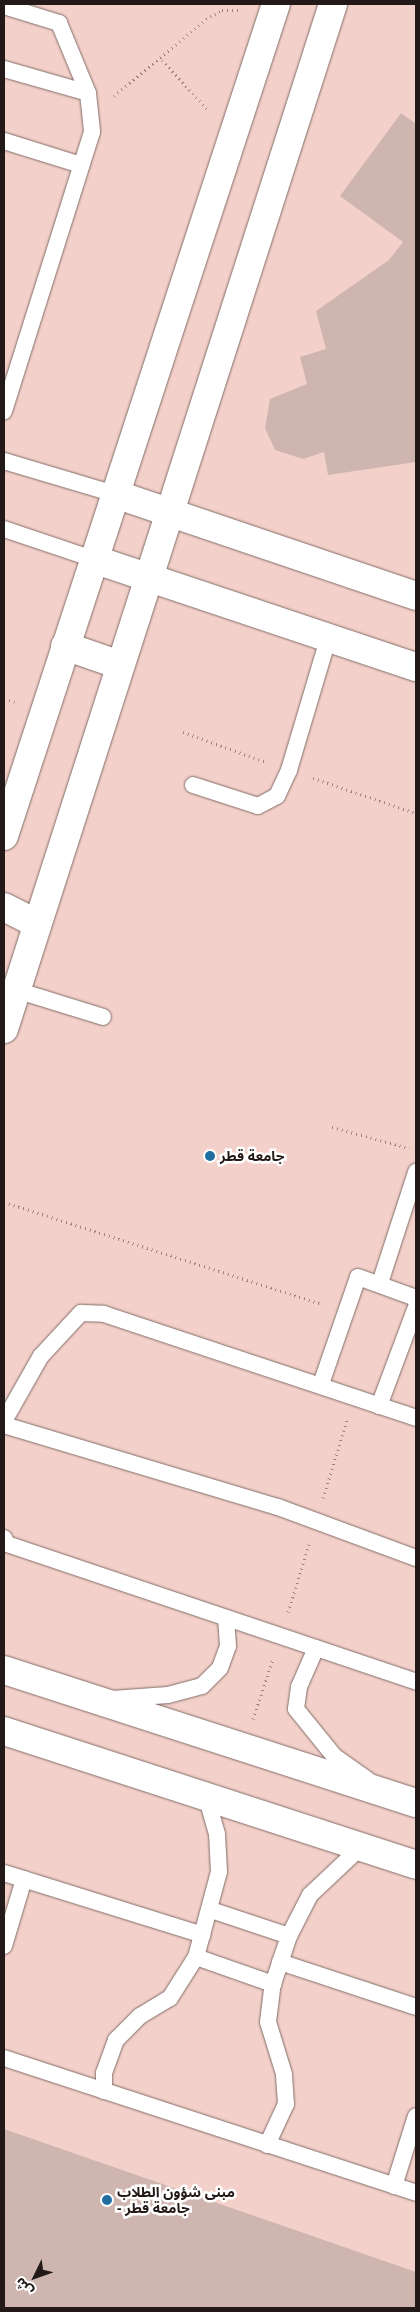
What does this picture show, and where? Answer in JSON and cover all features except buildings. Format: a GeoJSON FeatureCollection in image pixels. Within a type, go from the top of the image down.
{"type":"FeatureCollection","features":[{"type":"Feature","properties":{"kind":"street"},"geometry":{"type":"LineString","coordinates":[[4,1030],[333,4]]}},
{"type":"Feature","properties":{"kind":"street"},"geometry":{"type":"LineString","coordinates":[[4,836],[10,790],[65,646],[273,12]]}},
{"type":"Feature","properties":{"kind":"street"},"geometry":{"type":"LineString","coordinates":[[115,494],[168,514],[416,596]]}},
{"type":"Feature","properties":{"kind":"street"},"geometry":{"type":"LineString","coordinates":[[93,559],[148,579],[416,667]]}},
{"type":"Feature","properties":{"kind":"street"},"geometry":{"type":"LineString","coordinates":[[65,646],[120,665]]}},
{"type":"Feature","properties":{"kind":"street"},"geometry":{"type":"LineString","coordinates":[[4,907],[37,924]]}},
{"type":"Feature","properties":{"kind":"street"},"geometry":{"type":"LineString","coordinates":[[4,1670],[244,1746],[416,1804]]}},
{"type":"Feature","properties":{"kind":"street"},"geometry":{"type":"LineString","coordinates":[[4,1731],[416,1865]]}},
{"type":"Feature","properties":{"kind":"lane"},"geometry":{"type":"LineString","coordinates":[[4,6],[59,23],[88,93],[92,132],[4,411]]}},
{"type":"Feature","properties":{"kind":"lane"},"geometry":{"type":"LineString","coordinates":[[4,69],[88,93]]}},
{"type":"Feature","properties":{"kind":"lane"},"geometry":{"type":"LineString","coordinates":[[4,141],[81,166]]}},
{"type":"Feature","properties":{"kind":"lane"},"geometry":{"type":"LineString","coordinates":[[4,461],[115,494]]}},
{"type":"Feature","properties":{"kind":"lane"},"geometry":{"type":"LineString","coordinates":[[4,530],[93,559]]}},
{"type":"Feature","properties":{"kind":"lane"},"geometry":{"type":"LineString","coordinates":[[193,785],[258,806],[277,796],[289,770],[328,639]]}},
{"type":"Feature","properties":{"kind":"lane"},"geometry":{"type":"LineString","coordinates":[[16,990],[103,1017]]}},
{"type":"Feature","properties":{"kind":"lane"},"geometry":{"type":"LineString","coordinates":[[380,1283],[416,1172]]}},
{"type":"Feature","properties":{"kind":"lane"},"geometry":{"type":"LineString","coordinates":[[322,1384],[358,1278],[380,1283],[416,1298]]}},
{"type":"Feature","properties":{"kind":"lane"},"geometry":{"type":"LineString","coordinates":[[378,1406],[416,1307]]}},
{"type":"Feature","properties":{"kind":"lane"},"geometry":{"type":"LineString","coordinates":[[4,1421],[41,1356],[81,1313],[104,1314],[322,1384],[378,1406],[416,1418]]}},
{"type":"Feature","properties":{"kind":"lane"},"geometry":{"type":"LineString","coordinates":[[4,1425],[316,1521],[416,1558]]}},
{"type":"Feature","properties":{"kind":"lane"},"geometry":{"type":"LineString","coordinates":[[4,1538],[8,1544],[416,1682]]}},
{"type":"Feature","properties":{"kind":"lane"},"geometry":{"type":"LineString","coordinates":[[98,1700],[168,1695],[202,1686],[220,1668],[228,1646],[226,1618]]}},
{"type":"Feature","properties":{"kind":"lane"},"geometry":{"type":"LineString","coordinates":[[316,1648],[299,1686],[296,1708],[334,1756],[388,1795]]}},
{"type":"Feature","properties":{"kind":"lane"},"geometry":{"type":"LineString","coordinates":[[104,2091],[104,2073],[116,2040],[140,2016],[170,1998],[196,1956],[204,1935],[211,1910],[219,1853],[206,1796]]}},
{"type":"Feature","properties":{"kind":"lane"},"geometry":{"type":"LineString","coordinates":[[267,2145],[286,2104],[284,2074],[268,2022],[273,1984],[289,1936],[325,1876],[361,1847]]}},
{"type":"Feature","properties":{"kind":"lane"},"geometry":{"type":"LineString","coordinates":[[4,1873],[204,1935]]}},
{"type":"Feature","properties":{"kind":"lane"},"geometry":{"type":"LineString","coordinates":[[4,1946],[24,1879]]}},
{"type":"Feature","properties":{"kind":"lane"},"geometry":{"type":"LineString","coordinates":[[211,1910],[289,1936]]}},
{"type":"Feature","properties":{"kind":"lane"},"geometry":{"type":"LineString","coordinates":[[196,1956],[273,1984]]}},
{"type":"Feature","properties":{"kind":"lane"},"geometry":{"type":"LineString","coordinates":[[280,1962],[416,2007]]}},
{"type":"Feature","properties":{"kind":"lane"},"geometry":{"type":"LineString","coordinates":[[4,2058],[416,2193]]}},
{"type":"Feature","properties":{"kind":"lane"},"geometry":{"type":"LineString","coordinates":[[394,2186],[416,2116]]}},
{"type":"Feature","properties":{"kind":"path"},"geometry":{"type":"LineString","coordinates":[[91,112],[162,60],[190,30],[222,10],[236,9],[273,12]]}},
{"type":"Feature","properties":{"kind":"path"},"geometry":{"type":"LineString","coordinates":[[162,60],[209,111],[238,118]]}},
{"type":"Feature","properties":{"kind":"path"},"geometry":{"type":"LineString","coordinates":[[332,1127],[416,1150]]}},
{"type":"Feature","properties":{"kind":"path"},"geometry":{"type":"LineString","coordinates":[[4,1202],[347,1312]]}},
{"type":"Feature","properties":{"kind":"path"},"geometry":{"type":"LineString","coordinates":[[244,1746],[354,1396]]}},
{"type":"Feature","properties":{"kind":"shaded area","name":"جامعة قطر"},"geometry":{"type":"Polygon","coordinates":[[[4,4],[416,4],[416,2308],[4,2308],[4,4]]]}},
{"type":"Feature","properties":{"kind":"place","name":"جامعة قطر"},"geometry":{"type":"Point","coordinates":[210,1156]}},
{"type":"Feature","properties":{"kind":"place","name":"مبنى شؤون الطلاب - جامعة قطر"},"geometry":{"type":"Point","coordinates":[107,2200]}}]}
